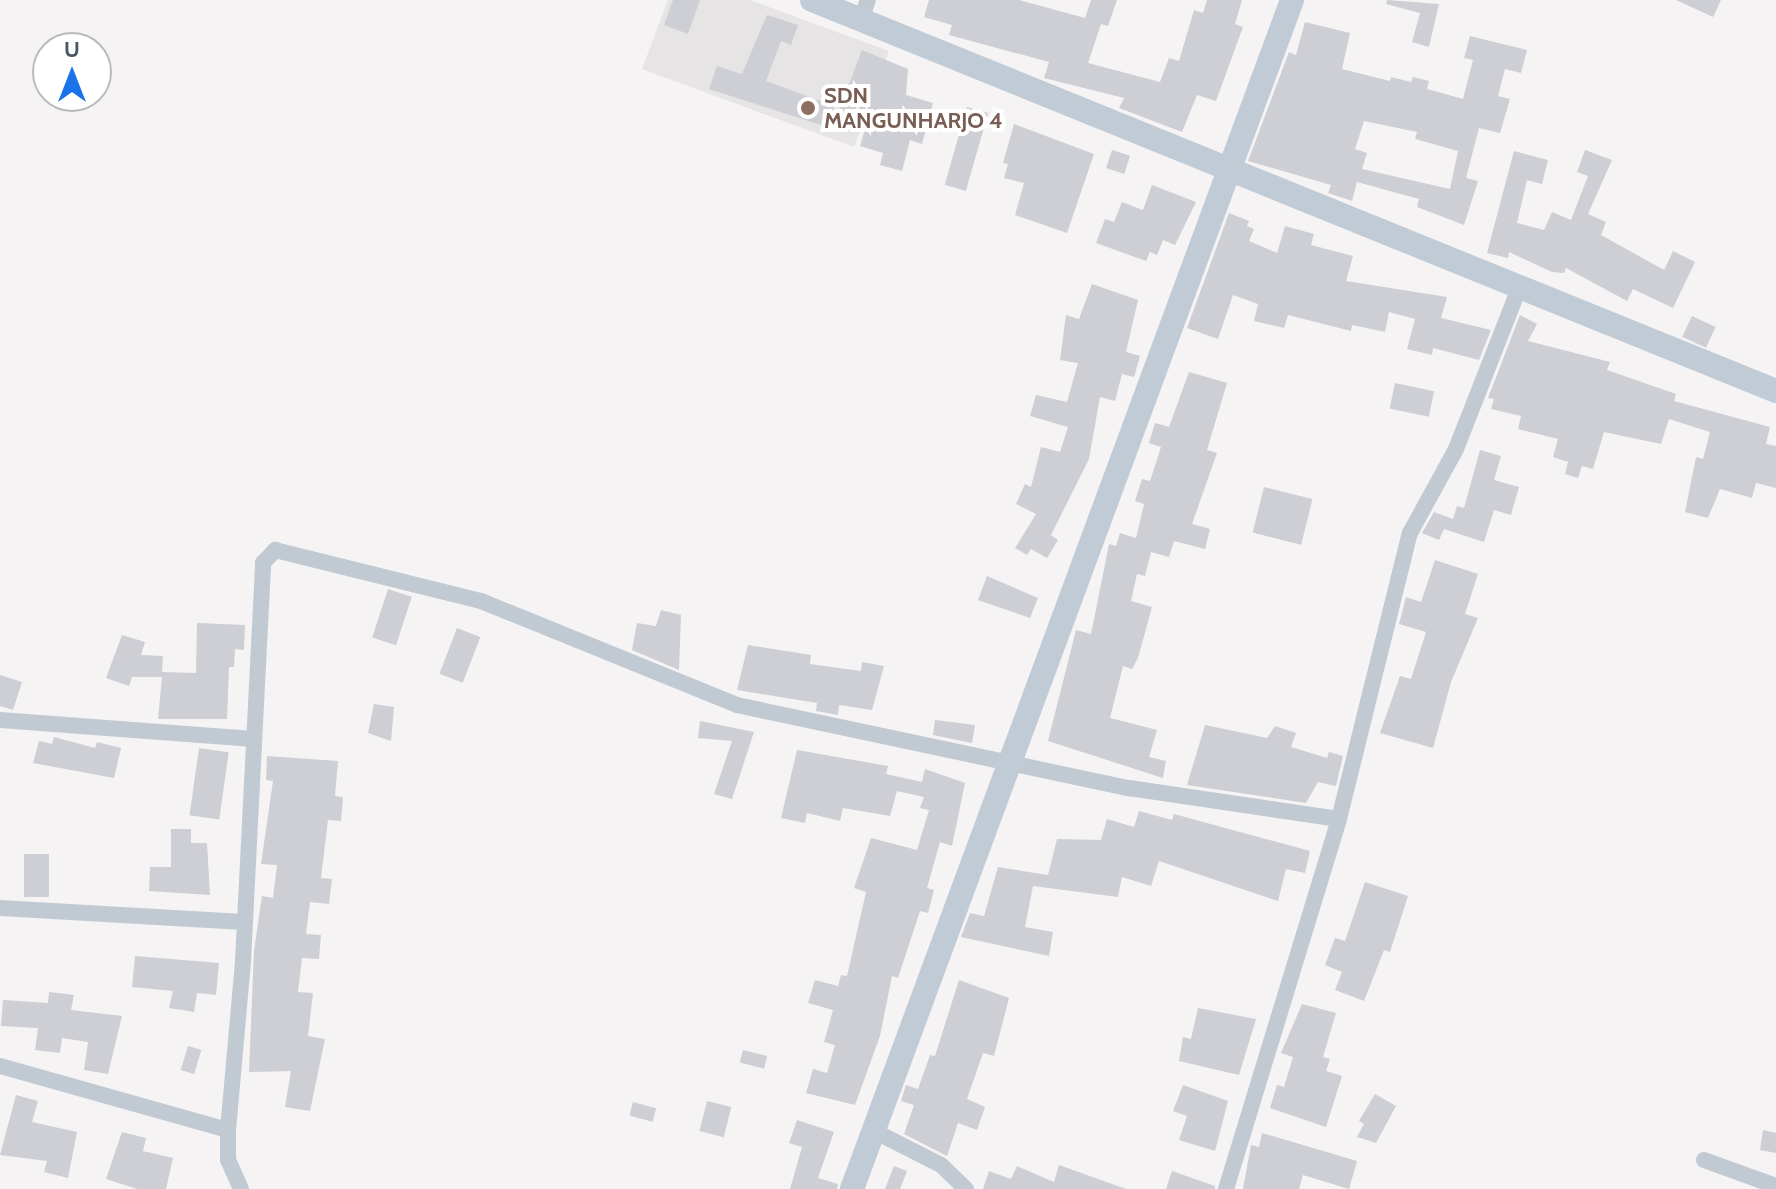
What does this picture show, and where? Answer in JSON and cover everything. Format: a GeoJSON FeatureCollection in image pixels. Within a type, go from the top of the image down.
{"type":"FeatureCollection","features":[{"type":"Feature","properties":{"kind":"street"},"geometry":{"type":"LineString","coordinates":[[812,0],[864,10],[1228,171],[1776,391]]}},
{"type":"Feature","properties":{"kind":"street"},"geometry":{"type":"LineString","coordinates":[[852,1189],[1012,766],[1292,0]]}},
{"type":"Feature","properties":{"kind":"street"},"geometry":{"type":"LineString","coordinates":[[1226,1189],[1339,819],[1410,533],[1456,449],[1519,288]]}},
{"type":"Feature","properties":{"kind":"street"},"geometry":{"type":"LineString","coordinates":[[241,1189],[228,1160],[228,1130],[244,922],[263,563],[275,550],[481,601],[737,705],[1012,766],[1255,810],[1339,819]]}},
{"type":"Feature","properties":{"kind":"street"},"geometry":{"type":"LineString","coordinates":[[0,720],[253,739]]}},
{"type":"Feature","properties":{"kind":"street"},"geometry":{"type":"LineString","coordinates":[[0,908],[244,922]]}},
{"type":"Feature","properties":{"kind":"street"},"geometry":{"type":"LineString","coordinates":[[0,1066],[228,1130]]}},
{"type":"Feature","properties":{"kind":"street"},"geometry":{"type":"LineString","coordinates":[[876,1132],[941,1165],[966,1189]]}},
{"type":"Feature","properties":{"kind":"street"},"geometry":{"type":"LineString","coordinates":[[1704,1160],[1776,1186]]}},
{"type":"Feature","properties":{"kind":"shaded area","name":"SDN MANGUNHARJO 4"},"geometry":{"type":"Polygon","coordinates":[[[668,0],[750,0],[889,51],[854,147],[642,69],[668,0]]]}},
{"type":"Feature","properties":{"kind":"building"},"geometry":{"type":"Polygon","coordinates":[[[673,0],[700,0],[688,34],[664,25],[673,0]]]}},
{"type":"Feature","properties":{"kind":"building"},"geometry":{"type":"Polygon","coordinates":[[[929,0],[1019,0],[1085,18],[1091,0],[1117,0],[1108,26],[1101,24],[1088,63],[1160,82],[1169,58],[1179,61],[1194,10],[1203,13],[1207,0],[1242,0],[1235,24],[1243,27],[1216,101],[1197,95],[1182,132],[1119,108],[1124,98],[1044,78],[1049,62],[949,35],[952,25],[924,17],[929,0]]]}},
{"type":"Feature","properties":{"kind":"building"},"geometry":{"type":"Polygon","coordinates":[[[1387,0],[1439,4],[1429,47],[1412,42],[1420,13],[1386,4],[1387,0]]]}},
{"type":"Feature","properties":{"kind":"building"},"geometry":{"type":"Polygon","coordinates":[[[1676,0],[1721,0],[1713,17],[1676,0]]]}},
{"type":"Feature","properties":{"kind":"building"},"geometry":{"type":"Polygon","coordinates":[[[767,15],[798,25],[791,45],[781,41],[766,81],[834,106],[827,127],[709,89],[717,66],[742,74],[767,15]]]}},
{"type":"Feature","properties":{"kind":"building"},"geometry":{"type":"Polygon","coordinates":[[[1305,22],[1350,33],[1342,69],[1390,81],[1391,77],[1411,82],[1413,77],[1429,81],[1427,89],[1463,99],[1473,60],[1464,58],[1470,36],[1527,50],[1521,73],[1505,69],[1498,96],[1510,99],[1500,133],[1479,128],[1466,178],[1478,181],[1464,225],[1417,207],[1419,199],[1357,182],[1352,201],[1328,193],[1331,185],[1248,161],[1289,52],[1296,55],[1305,22]],[[1364,121],[1355,149],[1367,153],[1362,169],[1450,189],[1458,151],[1415,139],[1417,132],[1364,121]]]}},
{"type":"Feature","properties":{"kind":"building"},"geometry":{"type":"Polygon","coordinates":[[[862,50],[908,69],[906,95],[933,103],[922,144],[910,140],[902,171],[880,165],[883,153],[860,146],[865,129],[836,119],[862,50]]]}},
{"type":"Feature","properties":{"kind":"building"},"geometry":{"type":"Polygon","coordinates":[[[967,107],[988,113],[966,191],[945,185],[967,107]]]}},
{"type":"Feature","properties":{"kind":"building"},"geometry":{"type":"Polygon","coordinates":[[[1014,124],[1094,154],[1067,233],[1015,215],[1024,183],[1004,178],[1008,164],[1003,163],[1014,124]]]}},
{"type":"Feature","properties":{"kind":"building"},"geometry":{"type":"Polygon","coordinates":[[[1112,150],[1130,156],[1124,174],[1106,168],[1112,150]]]}},
{"type":"Feature","properties":{"kind":"building"},"geometry":{"type":"Polygon","coordinates":[[[1585,150],[1612,160],[1588,214],[1606,222],[1601,235],[1664,270],[1673,251],[1695,262],[1673,308],[1633,289],[1627,301],[1566,268],[1564,273],[1552,272],[1509,252],[1508,258],[1487,253],[1514,151],[1548,160],[1542,184],[1527,180],[1517,223],[1544,230],[1552,212],[1571,220],[1588,176],[1577,172],[1585,150]]]}},
{"type":"Feature","properties":{"kind":"building"},"geometry":{"type":"Polygon","coordinates":[[[1152,185],[1196,202],[1175,245],[1163,240],[1157,255],[1150,252],[1146,261],[1096,243],[1105,219],[1114,222],[1122,202],[1143,210],[1152,185]]]}},
{"type":"Feature","properties":{"kind":"building"},"geometry":{"type":"Polygon","coordinates":[[[1229,213],[1249,221],[1247,226],[1254,229],[1249,241],[1277,253],[1285,226],[1314,234],[1311,245],[1353,256],[1346,281],[1447,297],[1441,318],[1491,330],[1479,360],[1433,348],[1432,355],[1407,349],[1415,319],[1389,312],[1385,332],[1352,325],[1351,331],[1288,315],[1284,328],[1254,321],[1258,304],[1233,295],[1218,339],[1187,328],[1229,213]]]}},
{"type":"Feature","properties":{"kind":"building"},"geometry":{"type":"Polygon","coordinates":[[[1092,284],[1138,300],[1126,352],[1140,356],[1134,377],[1122,374],[1115,401],[1100,397],[1089,459],[1051,535],[1058,540],[1047,558],[1031,549],[1027,555],[1015,548],[1036,514],[1016,504],[1025,484],[1031,487],[1041,447],[1060,452],[1068,427],[1030,416],[1036,395],[1067,402],[1078,363],[1060,360],[1066,315],[1079,319],[1092,284]]]}},
{"type":"Feature","properties":{"kind":"building"},"geometry":{"type":"Polygon","coordinates":[[[1520,315],[1537,324],[1528,341],[1610,362],[1607,370],[1676,394],[1674,401],[1770,427],[1766,444],[1776,446],[1776,488],[1756,483],[1752,498],[1720,489],[1708,518],[1685,512],[1696,457],[1703,459],[1710,432],[1669,419],[1661,444],[1604,432],[1593,469],[1582,466],[1578,478],[1565,474],[1568,462],[1553,457],[1558,439],[1518,429],[1521,416],[1491,409],[1494,399],[1488,398],[1520,315]]]}},
{"type":"Feature","properties":{"kind":"building"},"geometry":{"type":"Polygon","coordinates":[[[1692,316],[1716,327],[1706,348],[1682,337],[1692,316]]]}},
{"type":"Feature","properties":{"kind":"building"},"geometry":{"type":"Polygon","coordinates":[[[1189,372],[1227,383],[1207,450],[1217,453],[1192,524],[1210,529],[1205,549],[1174,541],[1169,557],[1151,552],[1145,576],[1137,574],[1131,601],[1152,607],[1138,658],[1132,669],[1123,666],[1110,718],[1157,730],[1149,757],[1166,761],[1163,778],[1048,741],[1076,630],[1091,634],[1109,544],[1116,546],[1120,533],[1136,538],[1144,504],[1135,501],[1142,479],[1150,481],[1161,447],[1149,443],[1155,423],[1169,427],[1189,372]]]}},
{"type":"Feature","properties":{"kind":"building"},"geometry":{"type":"Polygon","coordinates":[[[1395,383],[1434,391],[1429,417],[1390,408],[1395,383]]]}},
{"type":"Feature","properties":{"kind":"building"},"geometry":{"type":"Polygon","coordinates":[[[1480,450],[1501,456],[1494,480],[1519,487],[1511,515],[1494,510],[1484,542],[1444,529],[1439,540],[1422,533],[1434,512],[1453,519],[1457,506],[1464,508],[1480,450]]]}},
{"type":"Feature","properties":{"kind":"building"},"geometry":{"type":"Polygon","coordinates":[[[1264,487],[1313,499],[1301,545],[1253,533],[1264,487]]]}},
{"type":"Feature","properties":{"kind":"building"},"geometry":{"type":"Polygon","coordinates":[[[1435,560],[1478,574],[1465,614],[1478,618],[1451,682],[1433,748],[1380,733],[1400,676],[1411,679],[1426,632],[1399,624],[1406,597],[1421,602],[1435,560]]]}},
{"type":"Feature","properties":{"kind":"building"},"geometry":{"type":"Polygon","coordinates":[[[987,576],[1038,598],[1030,618],[978,600],[987,576]]]}},
{"type":"Feature","properties":{"kind":"building"},"geometry":{"type":"Polygon","coordinates":[[[388,589],[412,597],[396,645],[372,638],[388,589]]]}},
{"type":"Feature","properties":{"kind":"building"},"geometry":{"type":"Polygon","coordinates":[[[661,610],[681,615],[679,670],[632,650],[637,623],[656,626],[661,610]]]}},
{"type":"Feature","properties":{"kind":"building"},"geometry":{"type":"Polygon","coordinates":[[[197,623],[245,625],[244,650],[235,649],[234,667],[229,667],[227,719],[158,719],[162,677],[132,677],[129,686],[106,678],[122,635],[145,642],[141,655],[163,656],[162,672],[196,673],[197,623]]]}},
{"type":"Feature","properties":{"kind":"building"},"geometry":{"type":"Polygon","coordinates":[[[457,628],[480,637],[463,683],[439,674],[457,628]]]}},
{"type":"Feature","properties":{"kind":"building"},"geometry":{"type":"Polygon","coordinates":[[[748,645],[811,655],[810,664],[861,671],[862,662],[884,666],[872,710],[839,705],[838,715],[816,711],[817,703],[737,690],[748,645]]]}},
{"type":"Feature","properties":{"kind":"building"},"geometry":{"type":"Polygon","coordinates":[[[0,675],[22,682],[13,710],[0,706],[0,675]]]}},
{"type":"Feature","properties":{"kind":"building"},"geometry":{"type":"Polygon","coordinates":[[[374,704],[394,707],[391,741],[368,733],[374,704]]]}},
{"type":"Feature","properties":{"kind":"building"},"geometry":{"type":"Polygon","coordinates":[[[935,720],[975,725],[972,743],[933,735],[935,720]]]}},
{"type":"Feature","properties":{"kind":"building"},"geometry":{"type":"Polygon","coordinates":[[[700,721],[754,732],[732,799],[714,794],[732,741],[698,738],[700,721]]]}},
{"type":"Feature","properties":{"kind":"building"},"geometry":{"type":"Polygon","coordinates":[[[1205,725],[1267,738],[1275,726],[1296,733],[1291,747],[1327,758],[1329,752],[1343,756],[1336,786],[1318,782],[1306,803],[1187,785],[1205,725]]]}},
{"type":"Feature","properties":{"kind":"building"},"geometry":{"type":"Polygon","coordinates":[[[54,737],[95,748],[97,742],[121,748],[114,778],[33,763],[39,741],[52,744],[54,737]]]}},
{"type":"Feature","properties":{"kind":"building"},"geometry":{"type":"Polygon","coordinates":[[[199,748],[229,752],[219,820],[190,815],[199,748]]]}},
{"type":"Feature","properties":{"kind":"building"},"geometry":{"type":"Polygon","coordinates":[[[797,750],[888,766],[886,774],[922,782],[925,769],[965,783],[952,846],[940,842],[927,888],[934,890],[928,913],[920,911],[898,978],[892,976],[880,1036],[855,1105],[806,1093],[813,1069],[827,1073],[835,1045],[824,1042],[833,1010],[808,1003],[815,980],[838,986],[841,975],[847,976],[866,892],[854,888],[871,838],[917,850],[929,810],[920,808],[924,797],[897,791],[890,816],[843,808],[840,821],[807,813],[805,823],[781,818],[797,750]]]}},
{"type":"Feature","properties":{"kind":"building"},"geometry":{"type":"Polygon","coordinates":[[[267,756],[338,761],[335,796],[343,797],[341,821],[328,820],[321,878],[332,879],[329,904],[310,902],[306,934],[321,935],[319,959],[302,958],[298,992],[313,993],[308,1036],[325,1039],[310,1111],[285,1107],[291,1071],[249,1072],[254,951],[262,896],[273,898],[277,865],[261,864],[273,781],[266,780],[267,756]]]}},
{"type":"Feature","properties":{"kind":"building"},"geometry":{"type":"Polygon","coordinates":[[[1139,811],[1172,820],[1174,814],[1310,851],[1305,873],[1286,869],[1278,901],[1159,861],[1151,886],[1122,877],[1118,897],[1033,886],[1025,927],[1053,932],[1049,956],[961,937],[970,913],[984,916],[998,867],[1048,875],[1057,839],[1101,840],[1107,819],[1134,827],[1139,811]]]}},
{"type":"Feature","properties":{"kind":"building"},"geometry":{"type":"Polygon","coordinates":[[[171,829],[191,829],[191,843],[207,843],[210,895],[149,891],[150,867],[171,867],[171,829]]]}},
{"type":"Feature","properties":{"kind":"building"},"geometry":{"type":"Polygon","coordinates":[[[24,854],[49,854],[49,897],[24,897],[24,854]]]}},
{"type":"Feature","properties":{"kind":"building"},"geometry":{"type":"Polygon","coordinates":[[[1365,882],[1408,896],[1390,952],[1384,950],[1364,1001],[1335,990],[1342,972],[1325,965],[1335,938],[1345,941],[1365,882]]]}},
{"type":"Feature","properties":{"kind":"building"},"geometry":{"type":"Polygon","coordinates":[[[135,956],[219,963],[216,995],[197,993],[194,1012],[169,1008],[173,991],[132,987],[135,956]]]}},
{"type":"Feature","properties":{"kind":"building"},"geometry":{"type":"Polygon","coordinates":[[[959,980],[1009,998],[994,1056],[983,1053],[967,1099],[985,1107],[977,1130],[958,1123],[947,1156],[904,1134],[914,1105],[901,1101],[906,1085],[918,1089],[930,1055],[935,1056],[959,980]]]}},
{"type":"Feature","properties":{"kind":"building"},"geometry":{"type":"Polygon","coordinates":[[[49,992],[74,995],[71,1010],[122,1016],[108,1074],[84,1070],[88,1042],[62,1038],[60,1053],[35,1050],[38,1028],[1,1026],[3,1000],[48,1003],[49,992]]]}},
{"type":"Feature","properties":{"kind":"building"},"geometry":{"type":"Polygon","coordinates":[[[1302,1004],[1336,1013],[1323,1057],[1330,1059],[1326,1071],[1342,1076],[1326,1127],[1270,1108],[1277,1085],[1284,1087],[1293,1057],[1281,1053],[1302,1004]]]}},
{"type":"Feature","properties":{"kind":"building"},"geometry":{"type":"Polygon","coordinates":[[[1198,1008],[1256,1019],[1239,1075],[1179,1061],[1183,1037],[1191,1039],[1198,1008]]]}},
{"type":"Feature","properties":{"kind":"building"},"geometry":{"type":"Polygon","coordinates":[[[188,1046],[201,1050],[194,1074],[181,1070],[188,1046]]]}},
{"type":"Feature","properties":{"kind":"building"},"geometry":{"type":"Polygon","coordinates":[[[743,1050],[767,1056],[764,1069],[740,1063],[743,1050]]]}},
{"type":"Feature","properties":{"kind":"building"},"geometry":{"type":"Polygon","coordinates":[[[1183,1085],[1228,1101],[1215,1151],[1179,1140],[1187,1116],[1173,1111],[1183,1085]]]}},
{"type":"Feature","properties":{"kind":"building"},"geometry":{"type":"Polygon","coordinates":[[[1375,1094],[1396,1106],[1376,1143],[1357,1137],[1364,1124],[1359,1121],[1375,1094]]]}},
{"type":"Feature","properties":{"kind":"building"},"geometry":{"type":"Polygon","coordinates":[[[16,1095],[38,1101],[32,1122],[77,1132],[68,1178],[44,1172],[47,1161],[0,1155],[16,1095]]]}},
{"type":"Feature","properties":{"kind":"building"},"geometry":{"type":"Polygon","coordinates":[[[707,1101],[731,1107],[724,1137],[700,1131],[707,1101]]]}},
{"type":"Feature","properties":{"kind":"building"},"geometry":{"type":"Polygon","coordinates":[[[633,1102],[656,1108],[653,1122],[629,1116],[633,1102]]]}},
{"type":"Feature","properties":{"kind":"building"},"geometry":{"type":"Polygon","coordinates":[[[797,1120],[834,1132],[818,1178],[838,1184],[837,1189],[790,1189],[802,1147],[789,1143],[797,1120]]]}},
{"type":"Feature","properties":{"kind":"building"},"geometry":{"type":"Polygon","coordinates":[[[1763,1130],[1776,1133],[1776,1153],[1760,1150],[1763,1130]]]}},
{"type":"Feature","properties":{"kind":"building"},"geometry":{"type":"Polygon","coordinates":[[[122,1132],[146,1138],[143,1151],[173,1158],[166,1189],[137,1189],[106,1179],[122,1132]]]}},
{"type":"Feature","properties":{"kind":"building"},"geometry":{"type":"Polygon","coordinates":[[[1262,1133],[1357,1161],[1349,1189],[1303,1175],[1299,1189],[1243,1189],[1251,1145],[1259,1147],[1262,1133]]]}},
{"type":"Feature","properties":{"kind":"building"},"geometry":{"type":"Polygon","coordinates":[[[1059,1165],[1126,1189],[983,1189],[989,1171],[1011,1179],[1017,1166],[1054,1182],[1059,1165]]]}},
{"type":"Feature","properties":{"kind":"building"},"geometry":{"type":"Polygon","coordinates":[[[894,1166],[907,1171],[900,1189],[885,1189],[894,1166]]]}},
{"type":"Feature","properties":{"kind":"building"},"geometry":{"type":"Polygon","coordinates":[[[1172,1171],[1215,1186],[1215,1189],[1166,1189],[1172,1171]]]}},
{"type":"Feature","properties":{"kind":"place","name":"SDN MANGUNHARJO 4"},"geometry":{"type":"Point","coordinates":[808,108]}}]}
